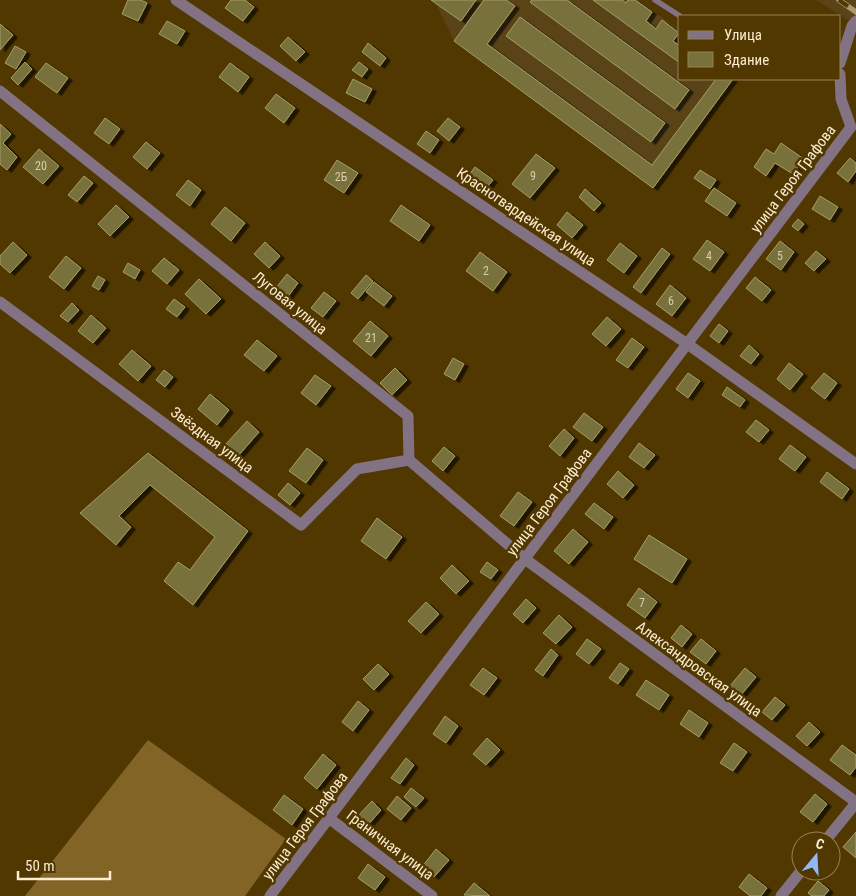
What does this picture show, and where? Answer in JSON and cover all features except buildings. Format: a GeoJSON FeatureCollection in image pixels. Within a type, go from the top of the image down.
{"type":"FeatureCollection","features":[{"type":"Feature","properties":{"kind":"street","name":"Красногвардейская улица"},"geometry":{"type":"LineString","coordinates":[[176,0],[686,343],[856,464]]}},
{"type":"Feature","properties":{"kind":"street"},"geometry":{"type":"LineString","coordinates":[[841,60],[856,21]]}},
{"type":"Feature","properties":{"kind":"street"},"geometry":{"type":"LineString","coordinates":[[840,80],[841,99],[854,129]]}},
{"type":"Feature","properties":{"kind":"street","name":"Луговая улица"},"geometry":{"type":"LineString","coordinates":[[0,91],[408,416],[408,460]]}},
{"type":"Feature","properties":{"kind":"street","name":"улица Героя Графова"},"geometry":{"type":"LineString","coordinates":[[270,896],[525,560],[686,343],[854,129]]}},
{"type":"Feature","properties":{"kind":"street","name":"Звёздная улица"},"geometry":{"type":"LineString","coordinates":[[0,302],[301,524],[357,469],[408,460]]}},
{"type":"Feature","properties":{"kind":"street"},"geometry":{"type":"LineString","coordinates":[[408,460],[525,560]]}},
{"type":"Feature","properties":{"kind":"street","name":"Александровская улица"},"geometry":{"type":"LineString","coordinates":[[525,560],[856,803]]}},
{"type":"Feature","properties":{"kind":"street"},"geometry":{"type":"LineString","coordinates":[[833,831],[856,803]]}},
{"type":"Feature","properties":{"kind":"street","name":"Граничная улица"},"geometry":{"type":"LineString","coordinates":[[330,819],[432,896]]}},
{"type":"Feature","properties":{"kind":"street"},"geometry":{"type":"LineString","coordinates":[[781,896],[793,881]]}},
{"type":"Feature","properties":{"kind":"lane"},"geometry":{"type":"LineString","coordinates":[[655,0],[678,15]]}},
{"type":"Feature","properties":{"kind":"shaded area"},"geometry":{"type":"Polygon","coordinates":[[[431,0],[637,0],[678,29],[678,80],[732,80],[653,188],[454,41],[436,4],[431,0]]]}},
{"type":"Feature","properties":{"kind":"shaded area"},"geometry":{"type":"Polygon","coordinates":[[[816,0],[856,0],[856,25],[816,0]]]}},
{"type":"Feature","properties":{"kind":"shaded area"},"geometry":{"type":"Polygon","coordinates":[[[148,740],[286,839],[245,896],[25,896],[148,740]]]}},
{"type":"Feature","properties":{"kind":"railway"},"geometry":{"type":"LineString","coordinates":[[839,0],[856,12]]}}]}
